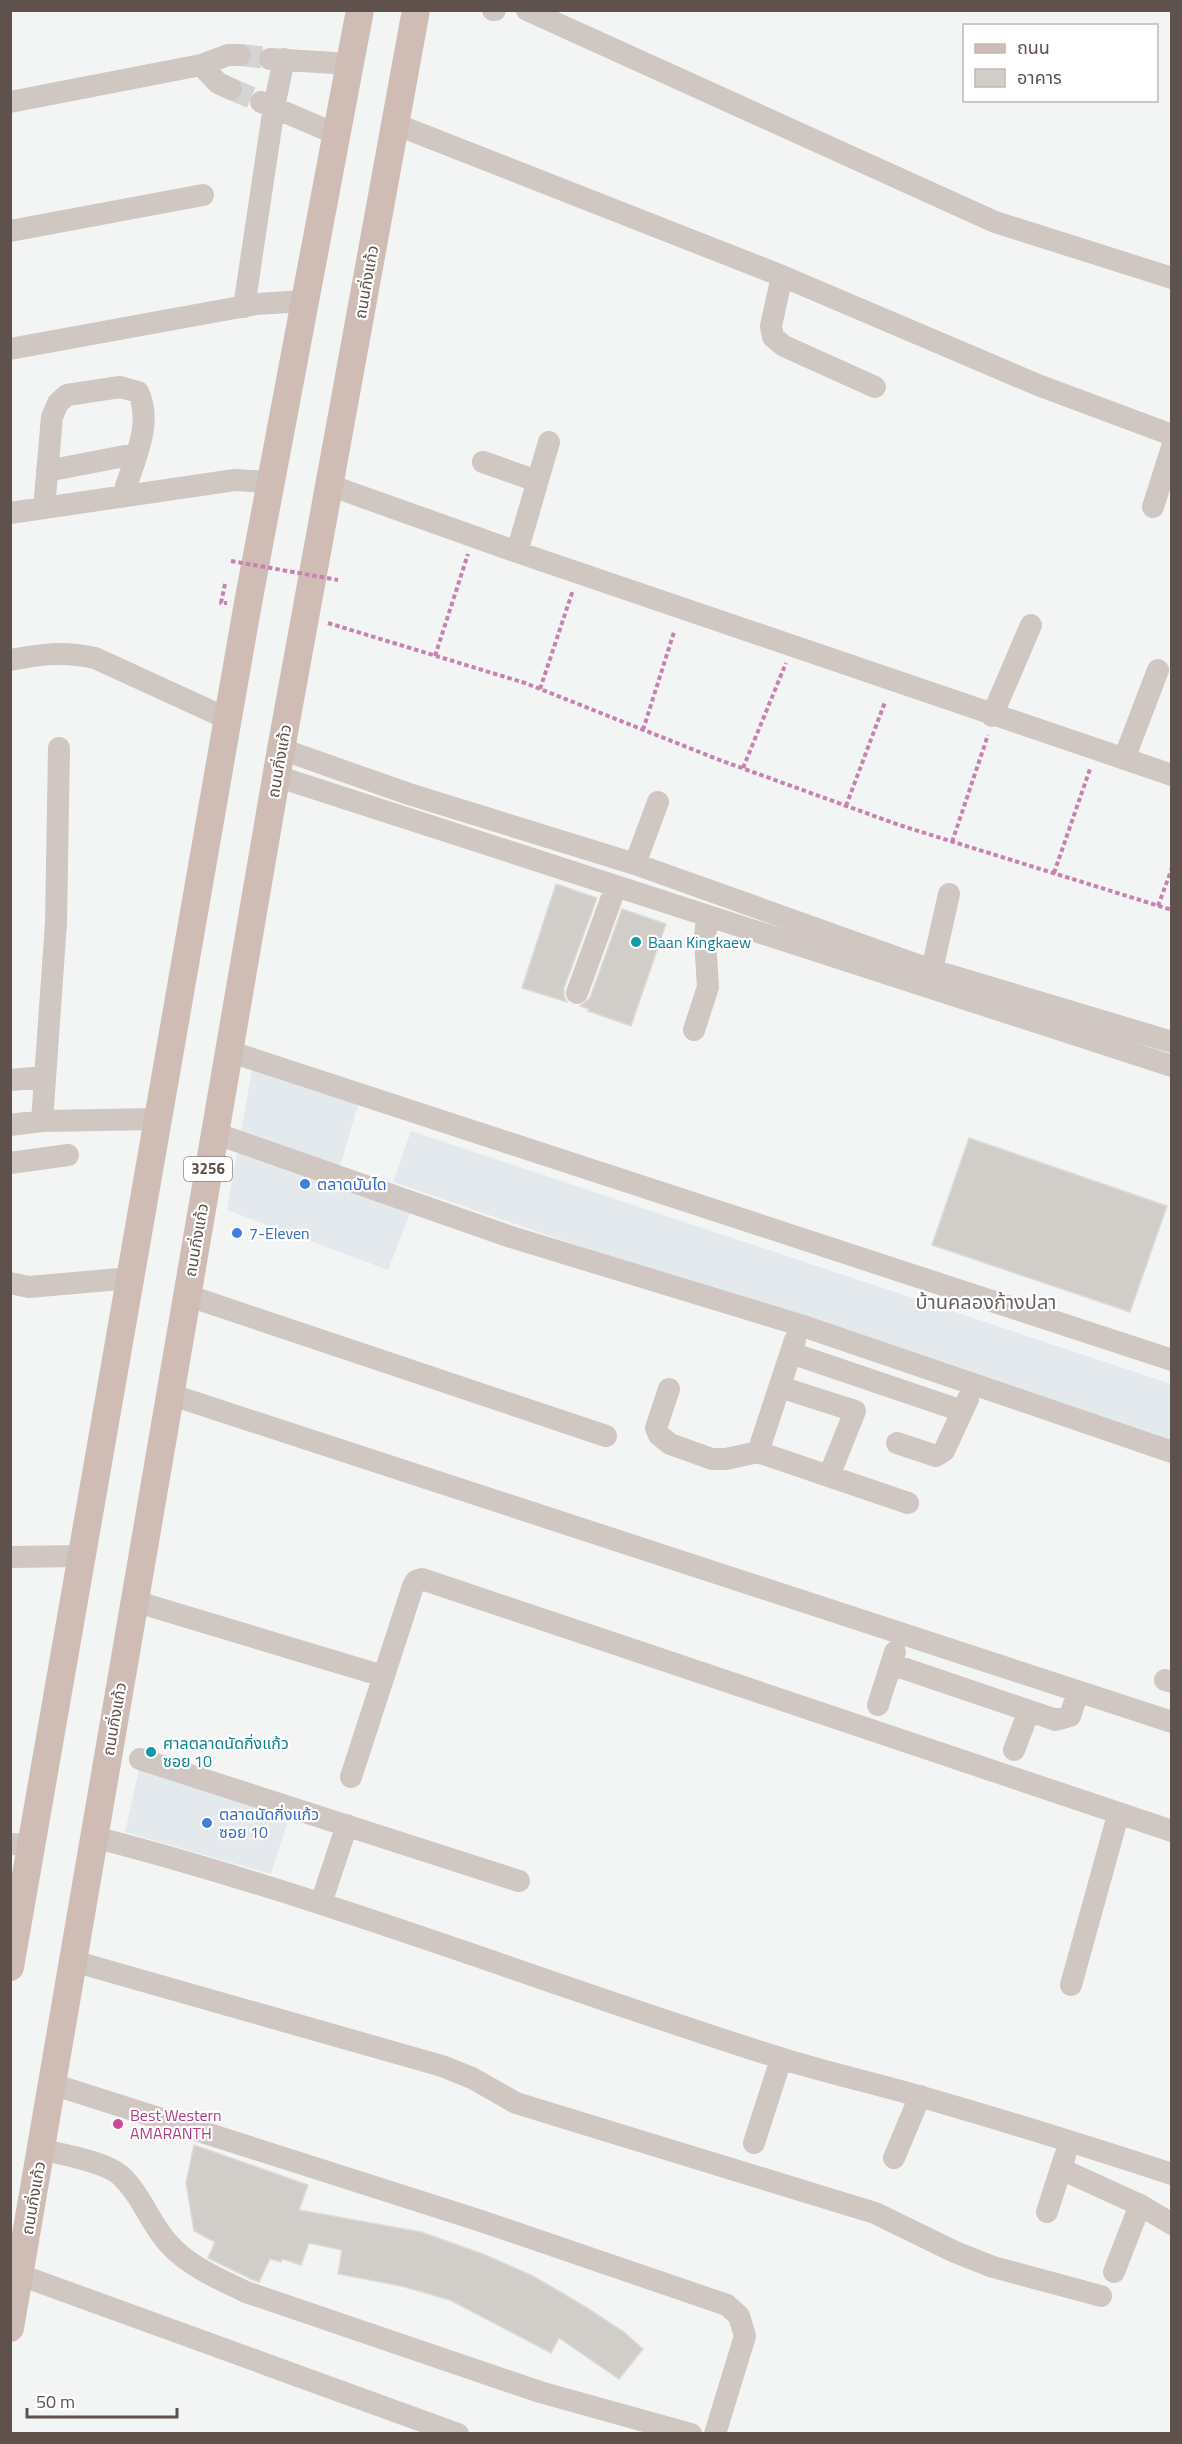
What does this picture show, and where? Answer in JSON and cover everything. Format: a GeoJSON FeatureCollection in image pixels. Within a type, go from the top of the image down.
{"type":"FeatureCollection","features":[{"type":"Feature","properties":{"kind":"main road"},"geometry":{"type":"LineString","coordinates":[[10,1967],[21,1845],[82,1556],[228,719],[360,10]]}},
{"type":"Feature","properties":{"kind":"main road","name":"ถนนกิ่งแก้ว"},"geometry":{"type":"LineString","coordinates":[[10,2328],[278,762],[416,10]]}},
{"type":"Feature","properties":{"kind":"street"},"geometry":{"type":"LineString","coordinates":[[527,10],[995,222],[1172,278]]}},
{"type":"Feature","properties":{"kind":"street"},"geometry":{"type":"LineString","coordinates":[[10,102],[201,65],[228,55],[240,55]]}},
{"type":"Feature","properties":{"kind":"street"},"geometry":{"type":"LineString","coordinates":[[244,307],[267,104],[276,59],[350,64]]}},
{"type":"Feature","properties":{"kind":"street"},"geometry":{"type":"LineString","coordinates":[[201,65],[218,82],[231,89]]}},
{"type":"Feature","properties":{"kind":"street"},"geometry":{"type":"LineString","coordinates":[[267,104],[336,134]]}},
{"type":"Feature","properties":{"kind":"street"},"geometry":{"type":"LineString","coordinates":[[395,124],[782,276],[1038,384],[1172,435]]}},
{"type":"Feature","properties":{"kind":"street"},"geometry":{"type":"LineString","coordinates":[[10,231],[204,195]]}},
{"type":"Feature","properties":{"kind":"street"},"geometry":{"type":"LineString","coordinates":[[782,276],[771,326],[774,337],[784,346],[875,387]]}},
{"type":"Feature","properties":{"kind":"street"},"geometry":{"type":"LineString","coordinates":[[10,349],[244,307],[305,301]]}},
{"type":"Feature","properties":{"kind":"street"},"geometry":{"type":"LineString","coordinates":[[44,508],[52,417],[58,403],[67,395],[120,387],[138,392],[143,402],[145,422],[123,496]]}},
{"type":"Feature","properties":{"kind":"street"},"geometry":{"type":"LineString","coordinates":[[517,552],[549,442]]}},
{"type":"Feature","properties":{"kind":"street"},"geometry":{"type":"LineString","coordinates":[[1154,507],[1172,447]]}},
{"type":"Feature","properties":{"kind":"street"},"geometry":{"type":"LineString","coordinates":[[47,471],[135,454]]}},
{"type":"Feature","properties":{"kind":"street"},"geometry":{"type":"LineString","coordinates":[[483,462],[537,481]]}},
{"type":"Feature","properties":{"kind":"street"},"geometry":{"type":"LineString","coordinates":[[10,513],[235,480],[271,482]]}},
{"type":"Feature","properties":{"kind":"street"},"geometry":{"type":"LineString","coordinates":[[329,485],[990,725],[1124,759],[1172,775]]}},
{"type":"Feature","properties":{"kind":"street"},"geometry":{"type":"LineString","coordinates":[[990,725],[1031,625]]}},
{"type":"Feature","properties":{"kind":"street"},"geometry":{"type":"LineString","coordinates":[[10,660],[51,653],[72,653],[94,658],[228,719]]}},
{"type":"Feature","properties":{"kind":"street"},"geometry":{"type":"LineString","coordinates":[[1124,759],[1158,670]]}},
{"type":"Feature","properties":{"kind":"street"},"geometry":{"type":"LineString","coordinates":[[42,1121],[56,923],[59,748]]}},
{"type":"Feature","properties":{"kind":"street"},"geometry":{"type":"LineString","coordinates":[[278,762],[409,794],[634,864],[932,970],[1172,1042]]}},
{"type":"Feature","properties":{"kind":"street"},"geometry":{"type":"LineString","coordinates":[[278,762],[616,886],[1172,1066]]}},
{"type":"Feature","properties":{"kind":"street"},"geometry":{"type":"LineString","coordinates":[[634,864],[658,802]]}},
{"type":"Feature","properties":{"kind":"street"},"geometry":{"type":"LineString","coordinates":[[577,993],[616,886]]}},
{"type":"Feature","properties":{"kind":"street"},"geometry":{"type":"LineString","coordinates":[[932,970],[949,894]]}},
{"type":"Feature","properties":{"kind":"street"},"geometry":{"type":"LineString","coordinates":[[694,1029],[708,987],[705,939],[707,916]]}},
{"type":"Feature","properties":{"kind":"street"},"geometry":{"type":"LineString","coordinates":[[228,1051],[1172,1360]]}},
{"type":"Feature","properties":{"kind":"street"},"geometry":{"type":"LineString","coordinates":[[10,1080],[45,1077]]}},
{"type":"Feature","properties":{"kind":"street"},"geometry":{"type":"LineString","coordinates":[[10,1125],[42,1121],[158,1119]]}},
{"type":"Feature","properties":{"kind":"street"},"geometry":{"type":"LineString","coordinates":[[214,1133],[511,1237],[800,1324],[1172,1452]]}},
{"type":"Feature","properties":{"kind":"street"},"geometry":{"type":"LineString","coordinates":[[10,1162],[68,1155]]}},
{"type":"Feature","properties":{"kind":"street"},"geometry":{"type":"LineString","coordinates":[[11,1285],[29,1287],[130,1278]]}},
{"type":"Feature","properties":{"kind":"street"},"geometry":{"type":"LineString","coordinates":[[186,1295],[606,1436]]}},
{"type":"Feature","properties":{"kind":"street"},"geometry":{"type":"LineString","coordinates":[[758,1452],[800,1324]]}},
{"type":"Feature","properties":{"kind":"street"},"geometry":{"type":"LineString","coordinates":[[791,1353],[962,1411]]}},
{"type":"Feature","properties":{"kind":"street"},"geometry":{"type":"LineString","coordinates":[[897,1443],[936,1456],[944,1451],[975,1384]]}},
{"type":"Feature","properties":{"kind":"street"},"geometry":{"type":"LineString","coordinates":[[780,1387],[855,1410],[830,1476]]}},
{"type":"Feature","properties":{"kind":"street"},"geometry":{"type":"LineString","coordinates":[[669,1389],[656,1428],[659,1435],[670,1444],[712,1459],[726,1460],[758,1452],[908,1503]]}},
{"type":"Feature","properties":{"kind":"street"},"geometry":{"type":"LineString","coordinates":[[169,1394],[1172,1722]]}},
{"type":"Feature","properties":{"kind":"street"},"geometry":{"type":"LineString","coordinates":[[10,1557],[82,1556]]}},
{"type":"Feature","properties":{"kind":"street"},"geometry":{"type":"LineString","coordinates":[[351,1777],[413,1586],[416,1581],[428,1581],[1118,1815],[1172,1831]]}},
{"type":"Feature","properties":{"kind":"street"},"geometry":{"type":"LineString","coordinates":[[134,1601],[383,1676]]}},
{"type":"Feature","properties":{"kind":"street"},"geometry":{"type":"LineString","coordinates":[[878,1705],[900,1634]]}},
{"type":"Feature","properties":{"kind":"street"},"geometry":{"type":"LineString","coordinates":[[891,1664],[1056,1720],[1070,1716],[1078,1692]]}},
{"type":"Feature","properties":{"kind":"street"},"geometry":{"type":"LineString","coordinates":[[1014,1750],[1029,1711]]}},
{"type":"Feature","properties":{"kind":"street"},"geometry":{"type":"LineString","coordinates":[[140,1759],[519,1881]]}},
{"type":"Feature","properties":{"kind":"street"},"geometry":{"type":"LineString","coordinates":[[1071,1985],[1118,1815]]}},
{"type":"Feature","properties":{"kind":"street"},"geometry":{"type":"LineString","coordinates":[[321,1903],[347,1825]]}},
{"type":"Feature","properties":{"kind":"street"},"geometry":{"type":"LineString","coordinates":[[94,1837],[149,1851],[321,1903],[781,2058],[920,2096],[1172,2174]]}},
{"type":"Feature","properties":{"kind":"street"},"geometry":{"type":"LineString","coordinates":[[73,1961],[442,2066],[472,2078],[516,2103],[875,2213],[955,2252],[993,2267],[1101,2296]]}},
{"type":"Feature","properties":{"kind":"street"},"geometry":{"type":"LineString","coordinates":[[754,2143],[781,2058]]}},
{"type":"Feature","properties":{"kind":"street"},"geometry":{"type":"LineString","coordinates":[[52,2084],[478,2220],[727,2305],[740,2316],[746,2336],[715,2433]]}},
{"type":"Feature","properties":{"kind":"street"},"geometry":{"type":"LineString","coordinates":[[894,2158],[920,2096]]}},
{"type":"Feature","properties":{"kind":"street"},"geometry":{"type":"LineString","coordinates":[[1047,2212],[1070,2141]]}},
{"type":"Feature","properties":{"kind":"street"},"geometry":{"type":"LineString","coordinates":[[41,2149],[104,2166],[119,2175],[140,2201],[168,2244],[204,2272],[246,2292],[540,2392],[691,2433]]}},
{"type":"Feature","properties":{"kind":"street"},"geometry":{"type":"LineString","coordinates":[[1061,2169],[1140,2205],[1172,2224]]}},
{"type":"Feature","properties":{"kind":"street"},"geometry":{"type":"LineString","coordinates":[[1114,2272],[1140,2205]]}},
{"type":"Feature","properties":{"kind":"street"},"geometry":{"type":"LineString","coordinates":[[20,2275],[458,2433]]}},
{"type":"Feature","properties":{"kind":"path"},"geometry":{"type":"LineString","coordinates":[[435,656],[468,555]]}},
{"type":"Feature","properties":{"kind":"path"},"geometry":{"type":"LineString","coordinates":[[231,561],[338,580]]}},
{"type":"Feature","properties":{"kind":"path"},"geometry":{"type":"LineString","coordinates":[[540,689],[573,590]]}},
{"type":"Feature","properties":{"kind":"path"},"geometry":{"type":"LineString","coordinates":[[304,616],[540,689],[846,806],[952,842],[1172,910]]}},
{"type":"Feature","properties":{"kind":"path"},"geometry":{"type":"LineString","coordinates":[[643,730],[674,632]]}},
{"type":"Feature","properties":{"kind":"path"},"geometry":{"type":"LineString","coordinates":[[743,768],[786,663]]}},
{"type":"Feature","properties":{"kind":"path"},"geometry":{"type":"LineString","coordinates":[[846,806],[885,702]]}},
{"type":"Feature","properties":{"kind":"path"},"geometry":{"type":"LineString","coordinates":[[952,842],[990,725]]}},
{"type":"Feature","properties":{"kind":"path"},"geometry":{"type":"LineString","coordinates":[[1054,873],[1090,769]]}},
{"type":"Feature","properties":{"kind":"path"},"geometry":{"type":"LineString","coordinates":[[1158,906],[1172,868]]}},
{"type":"Feature","properties":{"kind":"shaded area","name":"ตลาดบันได"},"geometry":{"type":"Polygon","coordinates":[[[252,1070],[358,1105],[339,1170],[416,1198],[388,1270],[227,1210],[252,1070]]]}},
{"type":"Feature","properties":{"kind":"shaded area"},"geometry":{"type":"Polygon","coordinates":[[[411,1131],[1171,1384],[1171,1450],[393,1182],[411,1131]]]}},
{"type":"Feature","properties":{"kind":"shaded area","name":"ตลาดนัดกิ่งแก้ว ซอย 10"},"geometry":{"type":"Polygon","coordinates":[[[139,1769],[290,1814],[271,1874],[125,1832],[139,1769]]]}},
{"type":"Feature","properties":{"kind":"building"},"geometry":{"type":"Polygon","coordinates":[[[556,884],[597,898],[564,988],[567,1002],[522,988],[556,884]]]}},
{"type":"Feature","properties":{"kind":"building"},"geometry":{"type":"Polygon","coordinates":[[[622,909],[666,924],[631,1026],[580,1006],[590,998],[622,909]]]}},
{"type":"Feature","properties":{"kind":"building"},"geometry":{"type":"Polygon","coordinates":[[[969,1138],[1167,1206],[1130,1312],[932,1245],[969,1138]]]}},
{"type":"Feature","properties":{"kind":"building"},"geometry":{"type":"Polygon","coordinates":[[[194,2145],[308,2185],[299,2210],[421,2232],[483,2254],[533,2276],[624,2332],[643,2349],[619,2379],[559,2338],[551,2353],[450,2300],[401,2286],[338,2274],[342,2250],[309,2243],[301,2265],[282,2259],[281,2262],[270,2259],[259,2282],[251,2279],[208,2258],[215,2242],[194,2231],[186,2183],[194,2145]]]}},
{"type":"Feature","properties":{"kind":"tunnel"},"geometry":{"type":"LineString","coordinates":[[240,55],[269,58]]}},
{"type":"Feature","properties":{"kind":"tunnel"},"geometry":{"type":"LineString","coordinates":[[231,89],[259,101]]}},
{"type":"Feature","properties":{"kind":"place","name":"Baan Kingkaew"},"geometry":{"type":"Point","coordinates":[636,942]}},
{"type":"Feature","properties":{"kind":"place","name":"ตลาดบันได"},"geometry":{"type":"Point","coordinates":[305,1184]}},
{"type":"Feature","properties":{"kind":"place","name":"7-Eleven"},"geometry":{"type":"Point","coordinates":[237,1233]}},
{"type":"Feature","properties":{"kind":"place","name":"ศาลตลาดนัดกิ่งแก้ว ซอย 10"},"geometry":{"type":"Point","coordinates":[151,1752]}},
{"type":"Feature","properties":{"kind":"place","name":"ตลาดนัดกิ่งแก้ว ซอย 10"},"geometry":{"type":"Point","coordinates":[207,1823]}},
{"type":"Feature","properties":{"kind":"place","name":"Best Western AMARANTH"},"geometry":{"type":"Point","coordinates":[118,2124]}},
{"type":"Feature","properties":{"kind":"district","name":"บ้านคลองก้างปลา"},"geometry":{"type":"Point","coordinates":[986,1302]}}]}
